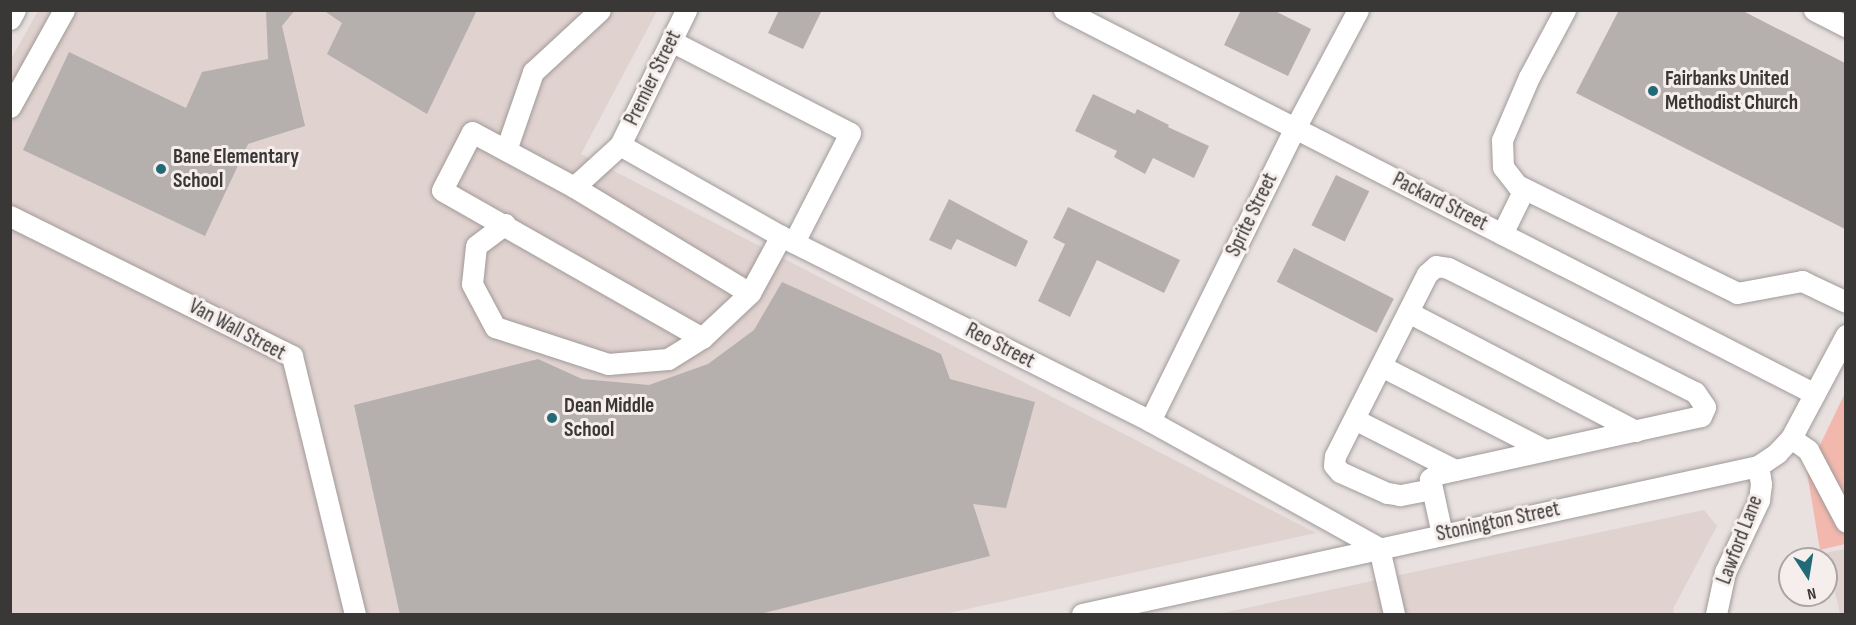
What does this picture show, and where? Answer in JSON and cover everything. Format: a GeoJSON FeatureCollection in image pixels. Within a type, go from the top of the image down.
{"type":"FeatureCollection","features":[{"type":"Feature","properties":{"kind":"street"},"geometry":{"type":"LineString","coordinates":[[10,19],[15,10]]}},
{"type":"Feature","properties":{"kind":"street"},"geometry":{"type":"LineString","coordinates":[[10,107],[64,10]]}},
{"type":"Feature","properties":{"kind":"street"},"geometry":{"type":"LineString","coordinates":[[506,150],[533,72],[600,10]]}},
{"type":"Feature","properties":{"kind":"street","name":"Premier Street"},"geometry":{"type":"LineString","coordinates":[[620,145],[686,10]]}},
{"type":"Feature","properties":{"kind":"street","name":"Packard Street"},"geometry":{"type":"LineString","coordinates":[[1064,10],[1815,394]]}},
{"type":"Feature","properties":{"kind":"street","name":"Sprite Street"},"geometry":{"type":"LineString","coordinates":[[1150,421],[1294,128],[1358,10]]}},
{"type":"Feature","properties":{"kind":"street"},"geometry":{"type":"LineString","coordinates":[[1565,10],[1529,77],[1502,140],[1503,167],[1517,185],[1737,293],[1802,280],[1845,302]]}},
{"type":"Feature","properties":{"kind":"street"},"geometry":{"type":"LineString","coordinates":[[1814,10],[1845,26]]}},
{"type":"Feature","properties":{"kind":"street"},"geometry":{"type":"LineString","coordinates":[[505,224],[476,246],[472,284],[495,327],[608,363],[668,359],[702,338],[750,293],[787,239],[850,133],[671,41]]}},
{"type":"Feature","properties":{"kind":"street"},"geometry":{"type":"LineString","coordinates":[[702,338],[442,190],[472,132],[574,187],[750,293]]}},
{"type":"Feature","properties":{"kind":"street"},"geometry":{"type":"LineString","coordinates":[[574,187],[620,145]]}},
{"type":"Feature","properties":{"kind":"street","name":"Reo Street"},"geometry":{"type":"LineString","coordinates":[[620,145],[787,239],[1150,421],[1379,548]]}},
{"type":"Feature","properties":{"kind":"street"},"geometry":{"type":"LineString","coordinates":[[1502,234],[1524,189]]}},
{"type":"Feature","properties":{"kind":"street","name":"Van Wall Street"},"geometry":{"type":"LineString","coordinates":[[10,216],[292,356],[355,615]]}},
{"type":"Feature","properties":{"kind":"street"},"geometry":{"type":"LineString","coordinates":[[1432,489],[1400,495],[1388,493],[1340,472],[1335,465],[1335,456],[1427,274],[1436,266],[1448,268],[1695,392],[1705,407],[1701,416],[1437,474],[1430,479],[1442,534]]}},
{"type":"Feature","properties":{"kind":"street"},"geometry":{"type":"LineString","coordinates":[[1408,312],[1636,431]]}},
{"type":"Feature","properties":{"kind":"street","name":"Stonington Street"},"geometry":{"type":"LineString","coordinates":[[1082,615],[1136,608],[1379,548],[1758,466],[1777,453],[1791,438],[1845,335]]}},
{"type":"Feature","properties":{"kind":"street"},"geometry":{"type":"LineString","coordinates":[[1381,366],[1545,450]]}},
{"type":"Feature","properties":{"kind":"street"},"geometry":{"type":"LineString","coordinates":[[1354,419],[1455,470]]}},
{"type":"Feature","properties":{"kind":"street"},"geometry":{"type":"LineString","coordinates":[[1791,438],[1808,450],[1845,522]]}},
{"type":"Feature","properties":{"kind":"street","name":"Lawford Lane"},"geometry":{"type":"LineString","coordinates":[[1716,615],[1725,572],[1759,500],[1761,484],[1758,466]]}},
{"type":"Feature","properties":{"kind":"street"},"geometry":{"type":"LineString","coordinates":[[1379,548],[1394,615]]}},
{"type":"Feature","properties":{"kind":"shaded area","name":"Dean Middle School"},"geometry":{"type":"Polygon","coordinates":[[[38,11],[657,11],[581,154],[1316,533],[944,614],[11,614],[10,61],[38,11]]]}},
{"type":"Feature","properties":{"kind":"shaded area"},"geometry":{"type":"Polygon","coordinates":[[[1845,393],[1845,544],[1820,547],[1807,472],[1845,393]]]}},
{"type":"Feature","properties":{"kind":"shaded area"},"geometry":{"type":"Polygon","coordinates":[[[1704,510],[1717,526],[1673,609],[1674,614],[1218,614],[1704,510]]]}},
{"type":"Feature","properties":{"kind":"shaded area"},"geometry":{"type":"Polygon","coordinates":[[[1845,549],[1845,614],[1840,614],[1838,605],[1838,550],[1845,549]]]}},
{"type":"Feature","properties":{"kind":"building"},"geometry":{"type":"Polygon","coordinates":[[[266,10],[295,10],[282,26],[305,126],[248,144],[205,236],[23,150],[69,52],[186,108],[202,72],[268,59],[266,10]]]}},
{"type":"Feature","properties":{"kind":"building"},"geometry":{"type":"Polygon","coordinates":[[[323,10],[477,10],[427,114],[327,54],[342,23],[323,10]]]}},
{"type":"Feature","properties":{"kind":"building"},"geometry":{"type":"Polygon","coordinates":[[[779,10],[822,10],[803,49],[768,33],[779,10]]]}},
{"type":"Feature","properties":{"kind":"building"},"geometry":{"type":"Polygon","coordinates":[[[1241,10],[1273,10],[1311,29],[1288,76],[1224,45],[1241,10]]]}},
{"type":"Feature","properties":{"kind":"building"},"geometry":{"type":"Polygon","coordinates":[[[1619,10],[1741,10],[1845,63],[1845,229],[1576,93],[1619,10]]]}},
{"type":"Feature","properties":{"kind":"building"},"geometry":{"type":"Polygon","coordinates":[[[1093,94],[1135,114],[1137,109],[1169,125],[1168,127],[1209,146],[1194,178],[1153,158],[1145,174],[1114,157],[1117,151],[1075,131],[1093,94]]]}},
{"type":"Feature","properties":{"kind":"building"},"geometry":{"type":"Polygon","coordinates":[[[1336,175],[1369,191],[1345,242],[1311,225],[1336,175]]]}},
{"type":"Feature","properties":{"kind":"building"},"geometry":{"type":"Polygon","coordinates":[[[949,199],[1028,241],[1016,267],[957,239],[951,250],[929,240],[949,199]]]}},
{"type":"Feature","properties":{"kind":"building"},"geometry":{"type":"Polygon","coordinates":[[[1068,207],[1180,260],[1164,293],[1097,260],[1070,317],[1038,301],[1065,244],[1053,238],[1068,207]]]}},
{"type":"Feature","properties":{"kind":"building"},"geometry":{"type":"Polygon","coordinates":[[[1294,248],[1394,299],[1377,333],[1277,282],[1294,248]]]}},
{"type":"Feature","properties":{"kind":"building"},"geometry":{"type":"Polygon","coordinates":[[[782,282],[941,354],[950,379],[1035,402],[1006,508],[973,504],[990,556],[756,615],[400,615],[354,405],[538,359],[582,379],[649,385],[708,364],[754,330],[782,282]]]}},
{"type":"Feature","properties":{"kind":"place","name":"Fairbanks United Methodist Church"},"geometry":{"type":"Point","coordinates":[1653,91]}},
{"type":"Feature","properties":{"kind":"place","name":"Bane Elementary School"},"geometry":{"type":"Point","coordinates":[161,169]}},
{"type":"Feature","properties":{"kind":"place","name":"Dean Middle School"},"geometry":{"type":"Point","coordinates":[552,418]}}]}
